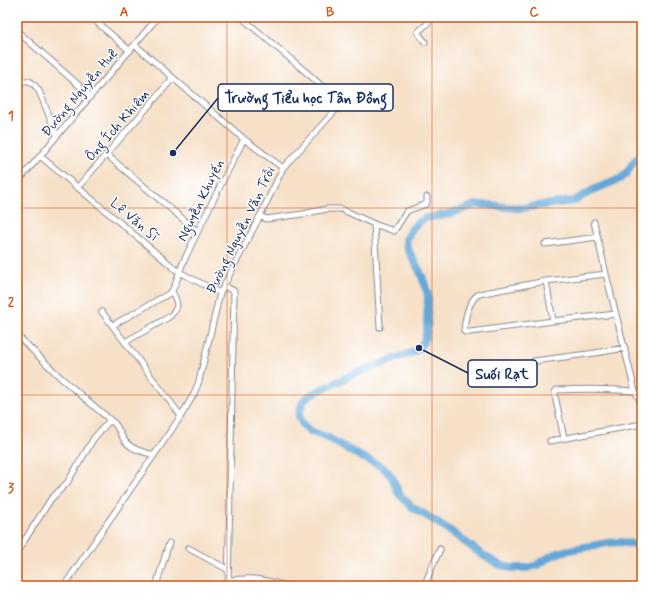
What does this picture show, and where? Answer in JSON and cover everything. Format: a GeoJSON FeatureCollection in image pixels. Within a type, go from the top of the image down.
{"type":"FeatureCollection","features":[{"type":"Feature","properties":{"kind":"street"},"geometry":{"type":"LineString","coordinates":[[91,17],[130,51]]}},
{"type":"Feature","properties":{"kind":"street","name":"Đường Nguyễn Huệ"},"geometry":{"type":"LineString","coordinates":[[17,183],[158,17]]}},
{"type":"Feature","properties":{"kind":"street","name":"Đường Nguyễn Văn Trỗi"},"geometry":{"type":"LineString","coordinates":[[64,586],[181,416],[194,394],[199,381],[220,293],[283,168],[341,104],[313,78],[241,17]]}},
{"type":"Feature","properties":{"kind":"street"},"geometry":{"type":"LineString","coordinates":[[425,42],[418,32],[429,22],[430,17]]}},
{"type":"Feature","properties":{"kind":"street"},"geometry":{"type":"LineString","coordinates":[[18,34],[91,96]]}},
{"type":"Feature","properties":{"kind":"street"},"geometry":{"type":"LineString","coordinates":[[135,45],[244,139],[283,168]]}},
{"type":"Feature","properties":{"kind":"street","name":"Ông Ích Khiêm"},"geometry":{"type":"LineString","coordinates":[[78,187],[173,78]]}},
{"type":"Feature","properties":{"kind":"street"},"geometry":{"type":"LineString","coordinates":[[17,85],[27,80],[35,86],[39,91],[58,135]]}},
{"type":"Feature","properties":{"kind":"street","name":"Nguyễn Khuyến"},"geometry":{"type":"LineString","coordinates":[[172,291],[197,231],[244,139]]}},
{"type":"Feature","properties":{"kind":"street"},"geometry":{"type":"LineString","coordinates":[[107,155],[197,231]]}},
{"type":"Feature","properties":{"kind":"street","name":"Lê Văn Sĩ"},"geometry":{"type":"LineString","coordinates":[[40,156],[179,272],[220,293]]}},
{"type":"Feature","properties":{"kind":"street"},"geometry":{"type":"LineString","coordinates":[[260,216],[266,219],[326,209],[341,209],[374,224],[394,231],[407,211],[426,204],[428,202],[427,197]]}},
{"type":"Feature","properties":{"kind":"street"},"geometry":{"type":"LineString","coordinates":[[594,222],[635,390],[642,405]]}},
{"type":"Feature","properties":{"kind":"street"},"geometry":{"type":"LineString","coordinates":[[374,224],[380,327]]}},
{"type":"Feature","properties":{"kind":"street"},"geometry":{"type":"LineString","coordinates":[[545,244],[598,237]]}},
{"type":"Feature","properties":{"kind":"street"},"geometry":{"type":"LineString","coordinates":[[606,274],[546,281],[479,294],[473,298],[468,309],[464,331],[470,332],[616,314]]}},
{"type":"Feature","properties":{"kind":"street"},"geometry":{"type":"LineString","coordinates":[[546,281],[553,321]]}},
{"type":"Feature","properties":{"kind":"street"},"geometry":{"type":"LineString","coordinates":[[224,286],[234,291],[227,569],[228,583],[244,578],[287,586]]}},
{"type":"Feature","properties":{"kind":"street"},"geometry":{"type":"LineString","coordinates":[[113,325],[172,291],[178,302],[173,313],[125,342]]}},
{"type":"Feature","properties":{"kind":"street"},"geometry":{"type":"LineString","coordinates":[[102,312],[181,416]]}},
{"type":"Feature","properties":{"kind":"street"},"geometry":{"type":"LineString","coordinates":[[17,335],[61,378],[115,424],[130,446],[154,455]]}},
{"type":"Feature","properties":{"kind":"street"},"geometry":{"type":"LineString","coordinates":[[534,361],[594,354],[624,348]]}},
{"type":"Feature","properties":{"kind":"street"},"geometry":{"type":"LineString","coordinates":[[564,438],[555,396],[555,392],[557,390],[635,390]]}},
{"type":"Feature","properties":{"kind":"street"},"geometry":{"type":"LineString","coordinates":[[17,552],[51,499],[67,483],[94,438],[110,420]]}},
{"type":"Feature","properties":{"kind":"street"},"geometry":{"type":"LineString","coordinates":[[550,441],[642,424]]}},
{"type":"Feature","properties":{"kind":"street"},"geometry":{"type":"LineString","coordinates":[[156,586],[170,543]]}},
{"type":"Feature","properties":{"kind":"street"},"geometry":{"type":"LineString","coordinates":[[188,548],[227,569]]}},
{"type":"Feature","properties":{"kind":"street"},"geometry":{"type":"LineString","coordinates":[[424,586],[440,549]]}},
{"type":"Feature","properties":{"kind":"waterway"},"geometry":{"type":"LineString","coordinates":[[642,154],[635,160],[626,174],[620,179],[595,189],[574,201],[521,208],[476,205],[445,215],[425,218],[417,223],[411,230],[406,240],[407,247],[422,276],[428,295],[427,330],[424,341],[419,348],[411,353],[354,374],[310,395],[304,400],[299,417],[303,425],[310,431],[328,438],[384,468],[392,477],[399,494],[411,506],[446,528],[484,556],[500,565],[511,568],[527,568],[537,565],[553,555],[564,551],[607,543],[620,542],[642,547]]}},
{"type":"Feature","properties":{"kind":"place","name":"Trường Tiểu học Tân Đồng"},"geometry":{"type":"Point","coordinates":[173,153]}},
{"type":"Feature","properties":{"kind":"place","name":"Suối Rạt"},"geometry":{"type":"Point","coordinates":[419,348]}}]}
